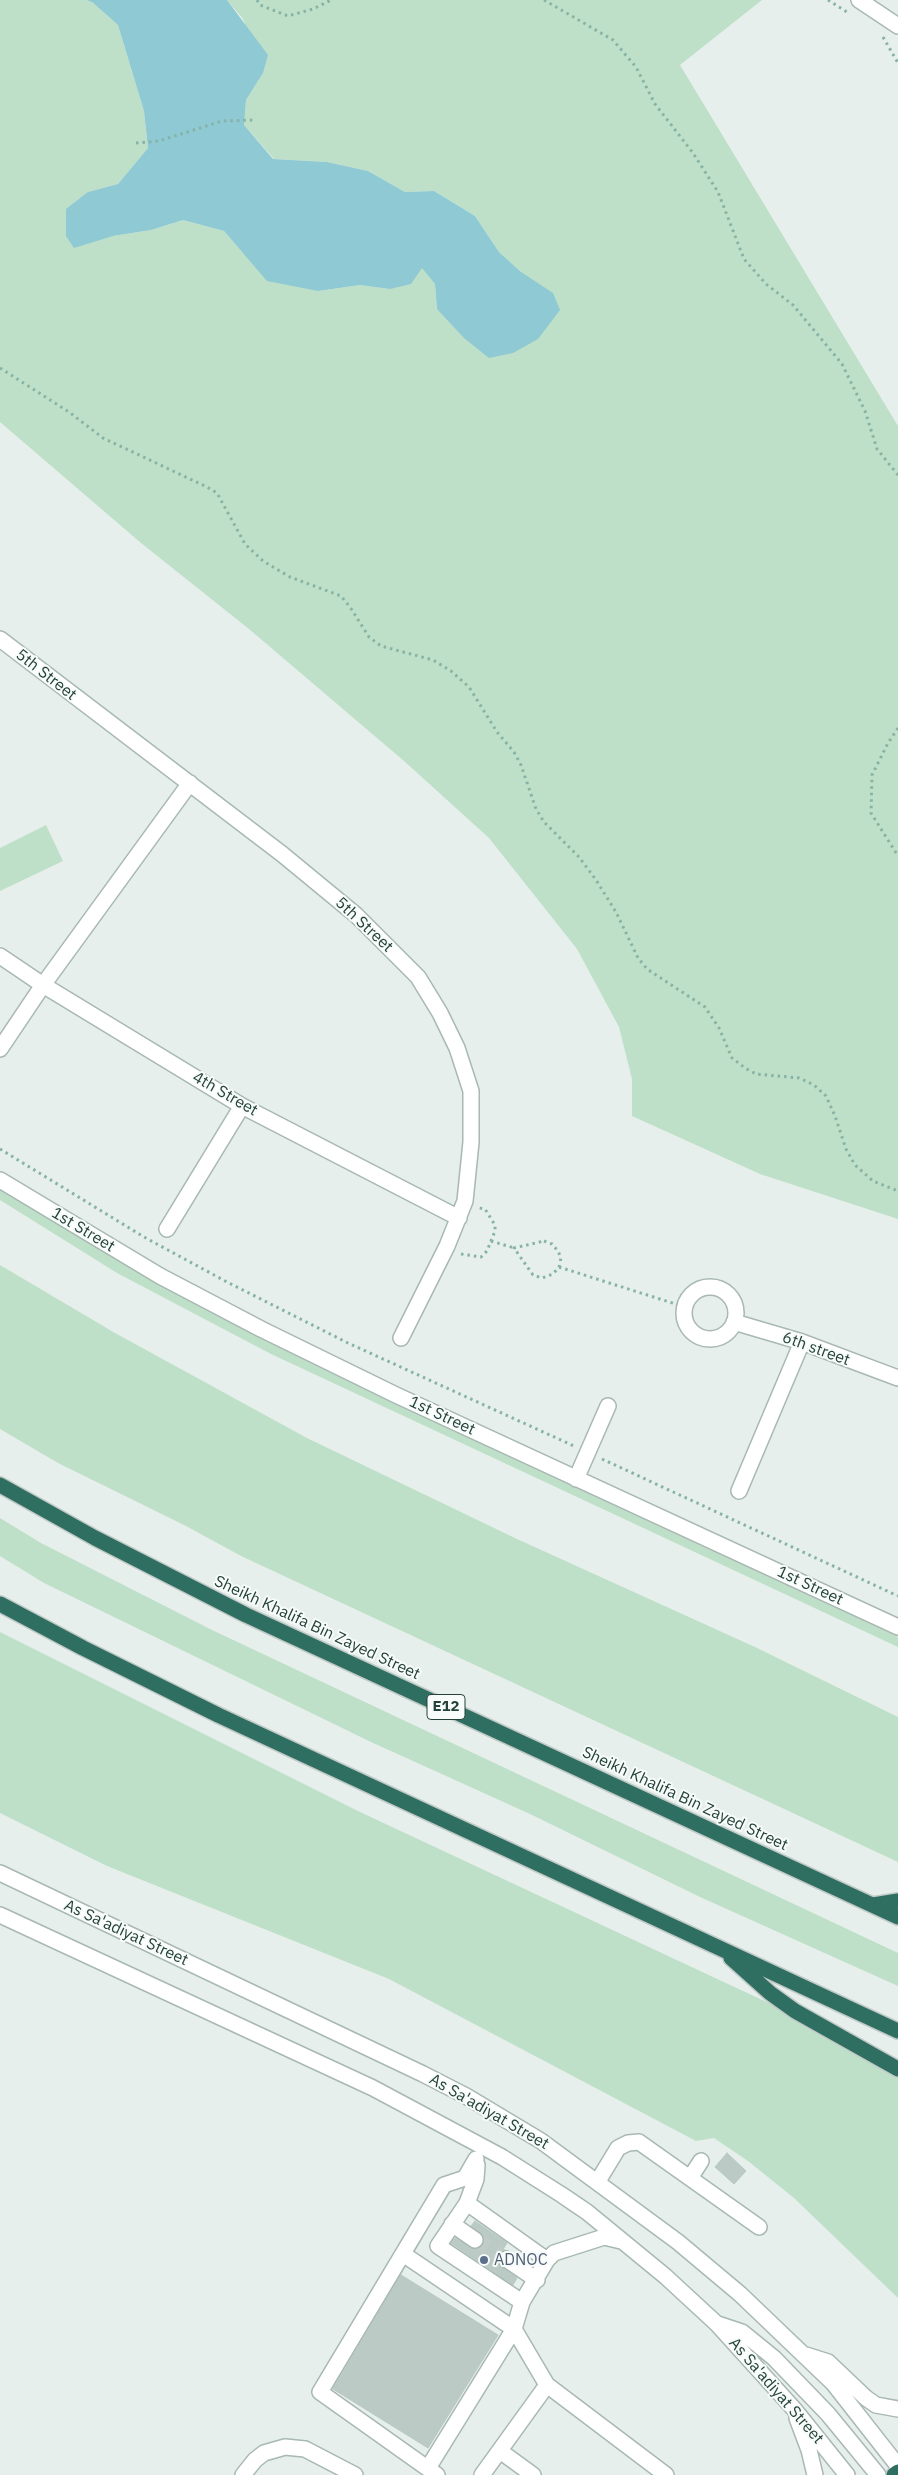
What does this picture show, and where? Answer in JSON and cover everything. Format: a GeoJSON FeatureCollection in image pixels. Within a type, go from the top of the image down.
{"type":"FeatureCollection","features":[{"type":"Feature","properties":{"kind":"highway","name":"Sheikh Khalifa Bin Zayed Street"},"geometry":{"type":"LineString","coordinates":[[0,1485],[95,1538],[246,1614],[898,1917]]}},
{"type":"Feature","properties":{"kind":"highway"},"geometry":{"type":"LineString","coordinates":[[0,1604],[201,1707],[898,2031]]}},
{"type":"Feature","properties":{"kind":"highway"},"geometry":{"type":"LineString","coordinates":[[873,1905],[898,1901]]}},
{"type":"Feature","properties":{"kind":"highway"},"geometry":{"type":"LineString","coordinates":[[725,1951],[746,1973],[795,2010],[898,2069]]}},
{"type":"Feature","properties":{"kind":"highway"},"geometry":{"type":"LineString","coordinates":[[894,2475],[898,2472]]}},
{"type":"Feature","properties":{"kind":"street"},"geometry":{"type":"LineString","coordinates":[[859,0],[898,26]]}},
{"type":"Feature","properties":{"kind":"street","name":"5th Street"},"geometry":{"type":"LineString","coordinates":[[0,639],[282,854],[356,915],[418,977],[440,1013],[457,1048],[471,1091],[471,1142],[465,1201],[459,1218],[401,1338]]}},
{"type":"Feature","properties":{"kind":"street"},"geometry":{"type":"LineString","coordinates":[[0,1049],[43,985],[190,783]]}},
{"type":"Feature","properties":{"kind":"street","name":"4th Street"},"geometry":{"type":"LineString","coordinates":[[0,956],[43,985],[242,1106],[459,1218]]}},
{"type":"Feature","properties":{"kind":"street"},"geometry":{"type":"LineString","coordinates":[[168,1229],[242,1106]]}},
{"type":"Feature","properties":{"kind":"street","name":"1st Street"},"geometry":{"type":"LineString","coordinates":[[0,1180],[160,1276],[244,1320],[396,1395],[898,1627]]}},
{"type":"Feature","properties":{"kind":"street"},"geometry":{"type":"LineString","coordinates":[[717,1288],[730,1298],[734,1305],[734,1322],[724,1335],[715,1339],[698,1336],[686,1324],[684,1307],[694,1293],[700,1289],[717,1288]]}},
{"type":"Feature","properties":{"kind":"street","name":"6th street"},"geometry":{"type":"LineString","coordinates":[[734,1322],[802,1342],[898,1378]]}},
{"type":"Feature","properties":{"kind":"street"},"geometry":{"type":"LineString","coordinates":[[740,1491],[802,1342]]}},
{"type":"Feature","properties":{"kind":"street"},"geometry":{"type":"LineString","coordinates":[[576,1479],[608,1406]]}},
{"type":"Feature","properties":{"kind":"street","name":"As Sa'adiyat Street"},"geometry":{"type":"LineString","coordinates":[[0,1873],[432,2079],[541,2141],[598,2181],[713,2271],[806,2355],[853,2407],[898,2466]]}},
{"type":"Feature","properties":{"kind":"street","name":"As Sa'adiyat Street"},"geometry":{"type":"LineString","coordinates":[[0,1915],[373,2088],[468,2138],[562,2195],[665,2276],[717,2324],[794,2409],[847,2475]]}},
{"type":"Feature","properties":{"kind":"street"},"geometry":{"type":"LineString","coordinates":[[468,2138],[476,2159],[476,2180],[467,2203],[438,2246],[522,2302]]}},
{"type":"Feature","properties":{"kind":"street"},"geometry":{"type":"LineString","coordinates":[[598,2181],[618,2148],[634,2142],[644,2144],[759,2227]]}},
{"type":"Feature","properties":{"kind":"street"},"geometry":{"type":"LineString","coordinates":[[476,2159],[465,2178],[444,2185],[320,2392],[432,2472],[514,2329],[522,2302],[548,2260],[554,2253],[604,2237],[621,2240]]}},
{"type":"Feature","properties":{"kind":"street"},"geometry":{"type":"LineString","coordinates":[[690,2178],[702,2161]]}},
{"type":"Feature","properties":{"kind":"street"},"geometry":{"type":"LineString","coordinates":[[467,2203],[548,2260]]}},
{"type":"Feature","properties":{"kind":"street"},"geometry":{"type":"LineString","coordinates":[[452,2224],[476,2240]]}},
{"type":"Feature","properties":{"kind":"street"},"geometry":{"type":"LineString","coordinates":[[403,2254],[514,2329],[547,2385],[666,2475]]}},
{"type":"Feature","properties":{"kind":"street"},"geometry":{"type":"LineString","coordinates":[[506,2259],[537,2280]]}},
{"type":"Feature","properties":{"kind":"street"},"geometry":{"type":"LineString","coordinates":[[717,2324],[742,2332],[774,2358],[828,2414],[878,2475]]}},
{"type":"Feature","properties":{"kind":"street"},"geometry":{"type":"LineString","coordinates":[[806,2355],[828,2362],[876,2405],[898,2409]]}},
{"type":"Feature","properties":{"kind":"street"},"geometry":{"type":"LineString","coordinates":[[482,2475],[547,2385]]}},
{"type":"Feature","properties":{"kind":"street"},"geometry":{"type":"LineString","coordinates":[[794,2409],[815,2475]]}},
{"type":"Feature","properties":{"kind":"street"},"geometry":{"type":"LineString","coordinates":[[243,2475],[255,2460],[264,2453],[285,2447],[310,2451],[355,2475]]}},
{"type":"Feature","properties":{"kind":"street"},"geometry":{"type":"LineString","coordinates":[[500,2451],[533,2475]]}},
{"type":"Feature","properties":{"kind":"path"},"geometry":{"type":"LineString","coordinates":[[257,0],[260,5],[288,16],[313,10],[331,0]]}},
{"type":"Feature","properties":{"kind":"path"},"geometry":{"type":"LineString","coordinates":[[544,0],[613,40],[636,67],[656,104],[693,153],[718,192],[744,259],[766,284],[793,305],[842,364],[864,411],[877,449],[898,475]]}},
{"type":"Feature","properties":{"kind":"path"},"geometry":{"type":"LineString","coordinates":[[828,0],[854,16]]}},
{"type":"Feature","properties":{"kind":"path"},"geometry":{"type":"LineString","coordinates":[[879,33],[890,47],[898,63]]}},
{"type":"Feature","properties":{"kind":"path"},"geometry":{"type":"LineString","coordinates":[[136,143],[159,141],[222,121],[254,120]]}},
{"type":"Feature","properties":{"kind":"path"},"geometry":{"type":"LineString","coordinates":[[0,368],[69,412],[103,438],[207,486],[217,494],[245,544],[263,561],[290,577],[341,596],[369,637],[381,646],[433,660],[451,671],[469,687],[497,732],[514,752],[521,765],[536,809],[544,822],[580,857],[616,912],[638,958],[647,969],[705,1006],[719,1028],[732,1058],[745,1068],[756,1074],[799,1078],[814,1085],[826,1096],[846,1149],[855,1165],[873,1181],[898,1191]]}},
{"type":"Feature","properties":{"kind":"path"},"geometry":{"type":"LineString","coordinates":[[898,728],[888,743],[872,776],[871,813],[898,856]]}},
{"type":"Feature","properties":{"kind":"path"},"geometry":{"type":"LineString","coordinates":[[0,1149],[136,1232],[227,1282],[348,1343],[898,1596]]}},
{"type":"Feature","properties":{"kind":"path"},"geometry":{"type":"LineString","coordinates":[[456,1252],[467,1256],[481,1257],[487,1251],[495,1231],[491,1217],[485,1209],[474,1207]]}},
{"type":"Feature","properties":{"kind":"path"},"geometry":{"type":"LineString","coordinates":[[491,1241],[514,1248],[544,1241],[552,1244],[558,1251],[560,1258],[559,1266],[553,1274],[542,1278],[532,1275],[514,1248]]}},
{"type":"Feature","properties":{"kind":"path"},"geometry":{"type":"LineString","coordinates":[[559,1266],[684,1307]]}},
{"type":"Feature","properties":{"kind":"green space"},"geometry":{"type":"Polygon","coordinates":[[[0,0],[86,0],[92,2],[118,25],[144,111],[148,148],[118,184],[88,192],[113,236],[151,230],[183,220],[224,231],[242,252],[318,291],[360,285],[390,289],[422,267],[435,284],[437,310],[521,272],[499,252],[475,216],[434,191],[405,192],[368,171],[327,162],[274,159],[244,125],[246,100],[263,73],[243,19],[227,0],[762,0],[680,65],[898,426],[898,1219],[760,1174],[632,1116],[632,1079],[619,1027],[577,949],[489,838],[404,761],[249,629],[141,543],[0,422],[0,0]]]}},
{"type":"Feature","properties":{"kind":"green space"},"geometry":{"type":"Polygon","coordinates":[[[46,825],[63,861],[0,891],[0,848],[46,825]]]}},
{"type":"Feature","properties":{"kind":"green space"},"geometry":{"type":"Polygon","coordinates":[[[0,1189],[157,1284],[291,1353],[406,1409],[898,1637],[898,1647],[271,1354],[117,1273],[0,1200],[0,1189]]]}},
{"type":"Feature","properties":{"kind":"green space"},"geometry":{"type":"Polygon","coordinates":[[[0,1265],[115,1333],[307,1438],[517,1539],[755,1647],[898,1717],[898,1862],[241,1556],[186,1526],[58,1463],[0,1429],[0,1265]]]}},
{"type":"Feature","properties":{"kind":"green space"},"geometry":{"type":"Polygon","coordinates":[[[0,1518],[41,1543],[212,1630],[898,1953],[898,1986],[700,1897],[530,1814],[371,1742],[44,1583],[0,1556],[0,1518]]]}},
{"type":"Feature","properties":{"kind":"green space"},"geometry":{"type":"Polygon","coordinates":[[[0,1632],[360,1812],[803,2019],[898,2071],[898,2298],[794,2198],[748,2161],[714,2138],[696,2141],[389,1979],[107,1866],[0,1813],[0,1632]]]}},
{"type":"Feature","properties":{"kind":"water"},"geometry":{"type":"Polygon","coordinates":[[[86,0],[227,0],[268,55],[263,73],[246,100],[244,125],[273,159],[327,162],[368,171],[405,192],[434,191],[475,216],[499,252],[521,272],[553,293],[560,310],[538,339],[513,353],[489,358],[464,338],[437,309],[435,284],[422,268],[411,284],[390,289],[360,285],[318,291],[267,281],[224,231],[183,220],[151,230],[113,236],[74,248],[66,236],[66,209],[88,192],[118,184],[148,148],[144,111],[118,25],[92,2],[86,0]]]}},
{"type":"Feature","properties":{"kind":"building"},"geometry":{"type":"Polygon","coordinates":[[[727,2153],[746,2171],[734,2184],[715,2167],[727,2153]]]}},
{"type":"Feature","properties":{"kind":"building"},"geometry":{"type":"Polygon","coordinates":[[[475,2221],[507,2243],[497,2259],[500,2266],[517,2278],[513,2285],[451,2243],[455,2238],[474,2249],[482,2246],[483,2236],[471,2226],[475,2221]]]}},
{"type":"Feature","properties":{"kind":"building"},"geometry":{"type":"Polygon","coordinates":[[[401,2275],[498,2335],[428,2448],[333,2389],[401,2275]]]}},
{"type":"Feature","properties":{"kind":"tunnel"},"geometry":{"type":"LineString","coordinates":[[475,2240],[506,2259]]}},
{"type":"Feature","properties":{"kind":"place","name":"ADNOC"},"geometry":{"type":"Point","coordinates":[484,2260]}}]}
